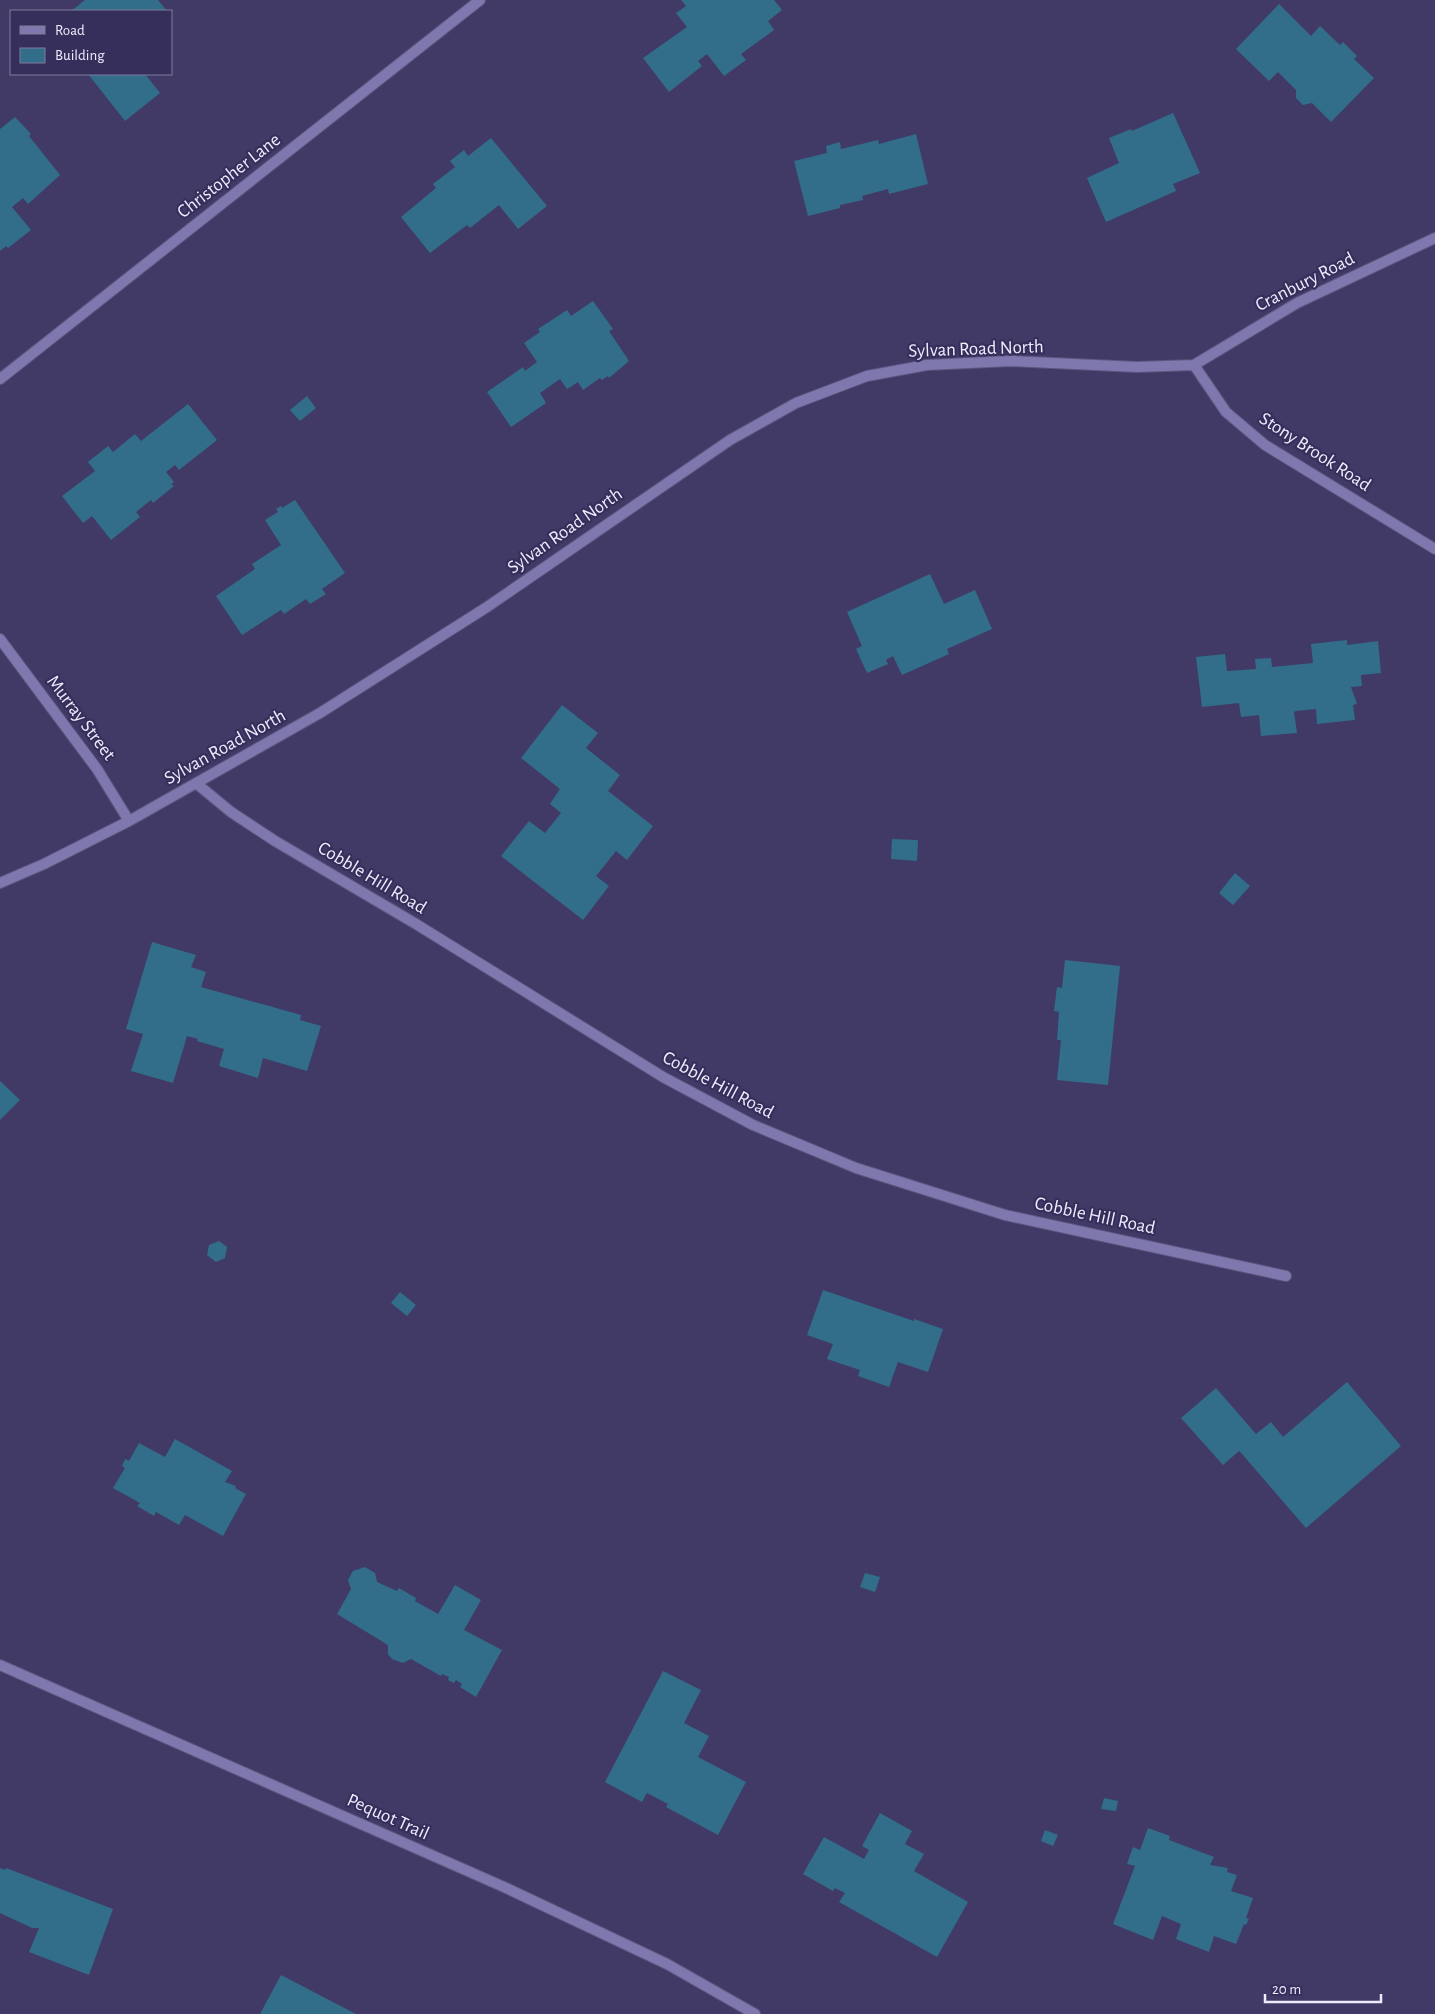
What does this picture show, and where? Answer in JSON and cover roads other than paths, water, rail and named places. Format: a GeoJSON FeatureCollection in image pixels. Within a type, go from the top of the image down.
{"type":"FeatureCollection","features":[{"type":"Feature","properties":{"kind":"street","name":"Christopher Lane"},"geometry":{"type":"LineString","coordinates":[[0,379],[480,0]]}},
{"type":"Feature","properties":{"kind":"street","name":"Cranbury Road"},"geometry":{"type":"LineString","coordinates":[[1194,365],[1297,303],[1435,238]]}},
{"type":"Feature","properties":{"kind":"street","name":"Sylvan Road North"},"geometry":{"type":"LineString","coordinates":[[0,882],[44,864],[129,821],[320,713],[495,601],[730,440],[796,403],[867,376],[927,365],[1011,361],[1137,366],[1194,365]]}},
{"type":"Feature","properties":{"kind":"street","name":"Stony Brook Road"},"geometry":{"type":"LineString","coordinates":[[1194,365],[1226,412],[1265,445],[1435,549]]}},
{"type":"Feature","properties":{"kind":"street","name":"Murray Street"},"geometry":{"type":"LineString","coordinates":[[0,639],[97,769],[129,821]]}},
{"type":"Feature","properties":{"kind":"street","name":"Cobble Hill Road"},"geometry":{"type":"LineString","coordinates":[[197,784],[231,812],[275,842],[399,914],[663,1077],[753,1125],[856,1168],[1005,1215],[1286,1276]]}},
{"type":"Feature","properties":{"kind":"street","name":"Pequot Trail"},"geometry":{"type":"LineString","coordinates":[[0,1664],[504,1887],[667,1964],[755,2014]]}}]}
